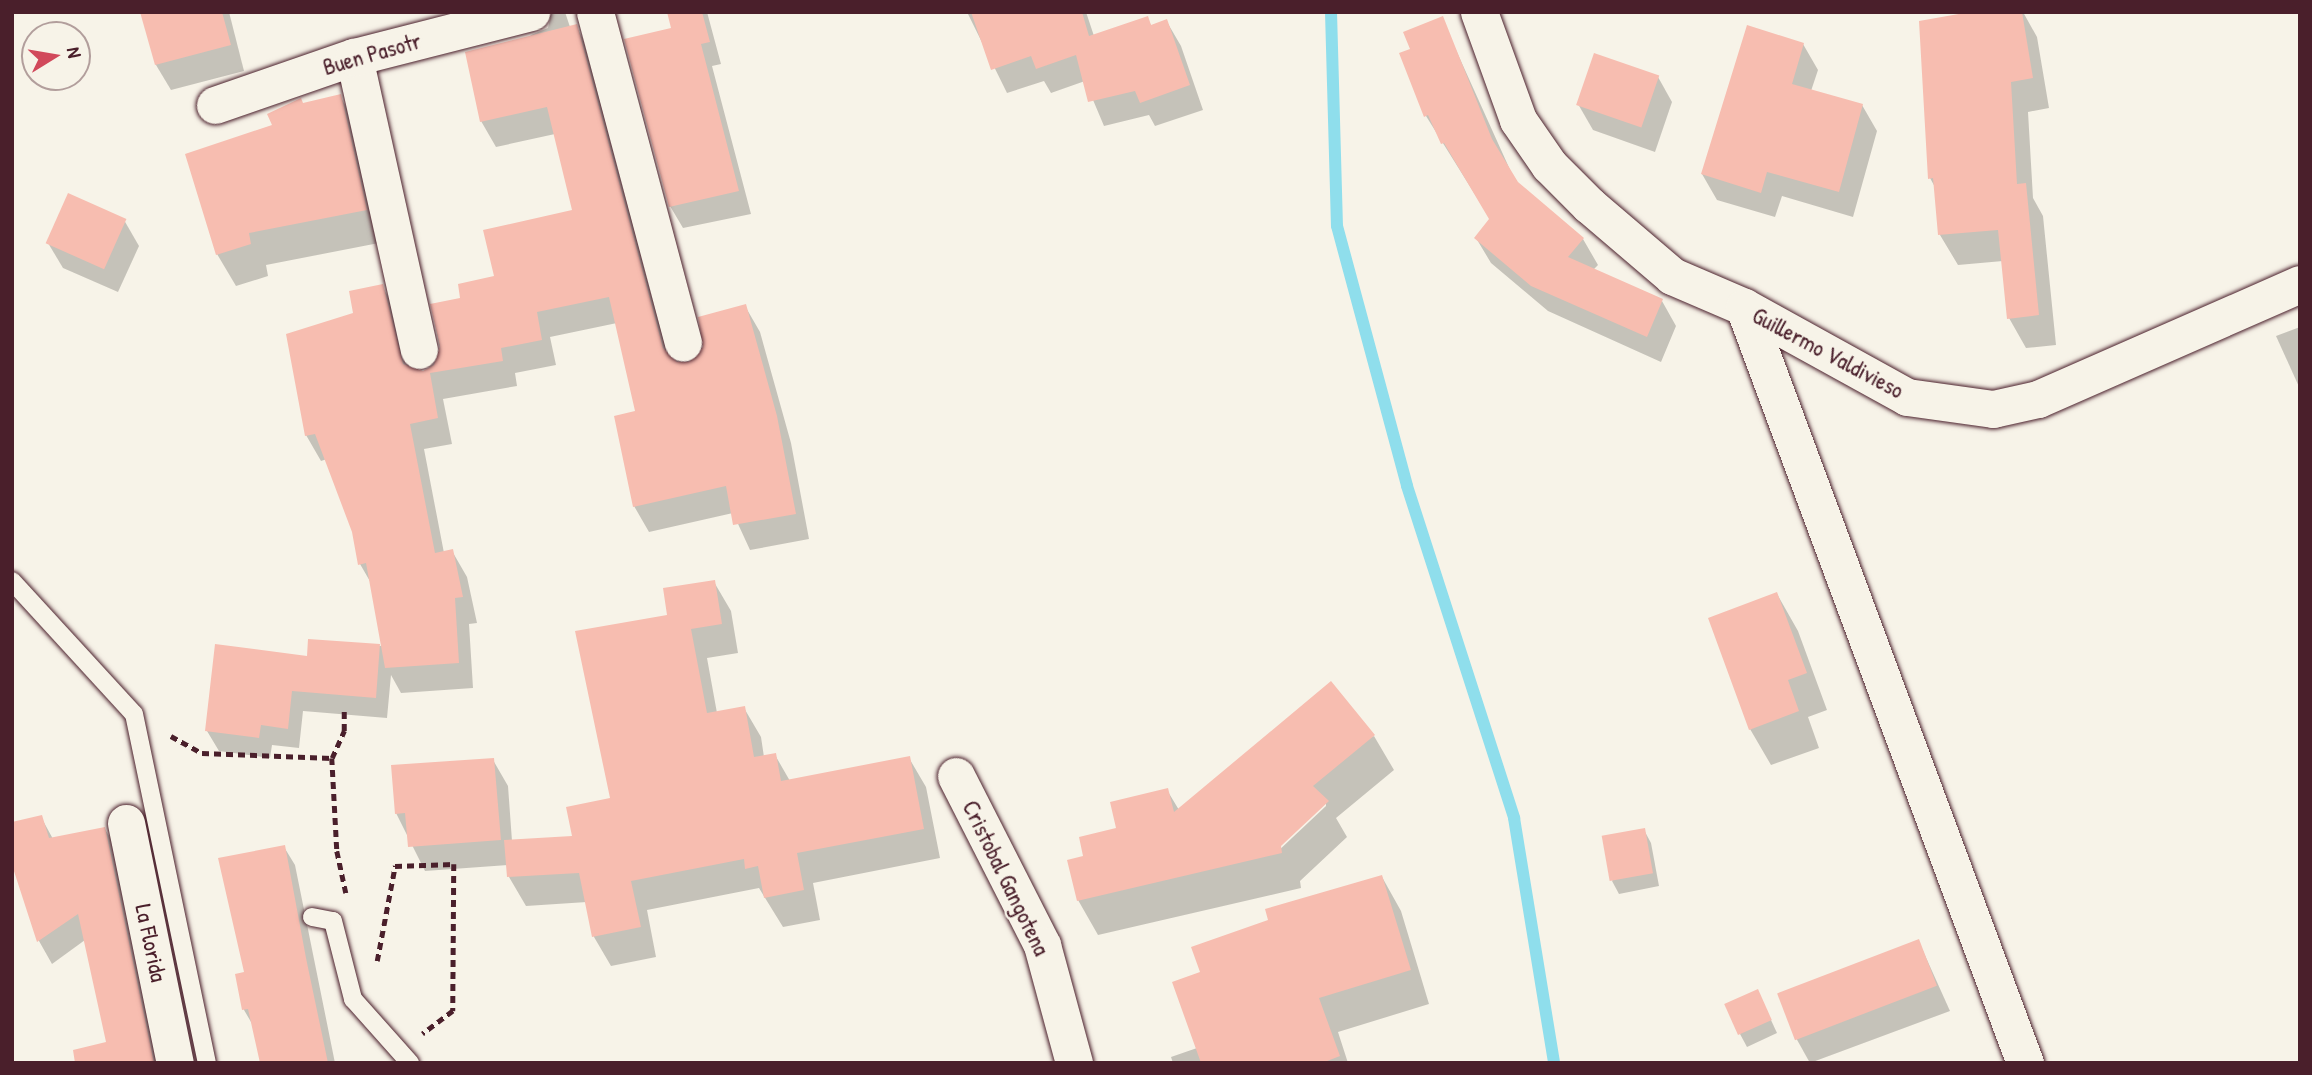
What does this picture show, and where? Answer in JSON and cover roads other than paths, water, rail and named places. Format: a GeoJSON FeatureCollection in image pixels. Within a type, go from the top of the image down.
{"type":"FeatureCollection","features":[{"type":"Feature","properties":{"kind":"street","name":"Buen Pasotr"},"geometry":{"type":"LineString","coordinates":[[215,106],[354,57],[531,12]]}},
{"type":"Feature","properties":{"kind":"street"},"geometry":{"type":"LineString","coordinates":[[595,12],[682,342]]}},
{"type":"Feature","properties":{"kind":"street","name":"Guillermo Valdivieso"},"geometry":{"type":"LineString","coordinates":[[1479,12],[1518,120],[1549,165],[1672,276],[1744,307],[1907,397],[1993,408],[2038,399],[2300,284]]}},
{"type":"Feature","properties":{"kind":"street"},"geometry":{"type":"LineString","coordinates":[[354,57],[419,350]]}},
{"type":"Feature","properties":{"kind":"street"},"geometry":{"type":"LineString","coordinates":[[1744,307],[2025,1063]]}},
{"type":"Feature","properties":{"kind":"street","name":"Cristobal Gangotena"},"geometry":{"type":"LineString","coordinates":[[956,776],[1042,945],[1074,1063]]}},
{"type":"Feature","properties":{"kind":"street","name":"La Florida"},"geometry":{"type":"LineString","coordinates":[[126,823],[176,1063]]}},
{"type":"Feature","properties":{"kind":"lane"},"geometry":{"type":"LineString","coordinates":[[12,581],[134,714],[207,1063]]}},
{"type":"Feature","properties":{"kind":"lane"},"geometry":{"type":"LineString","coordinates":[[312,917],[333,920],[352,999],[405,1057]]}},
{"type":"Feature","properties":{"kind":"waterway"},"geometry":{"type":"LineString","coordinates":[[1331,12],[1337,226],[1407,486],[1514,818],[1554,1063]]}}]}
